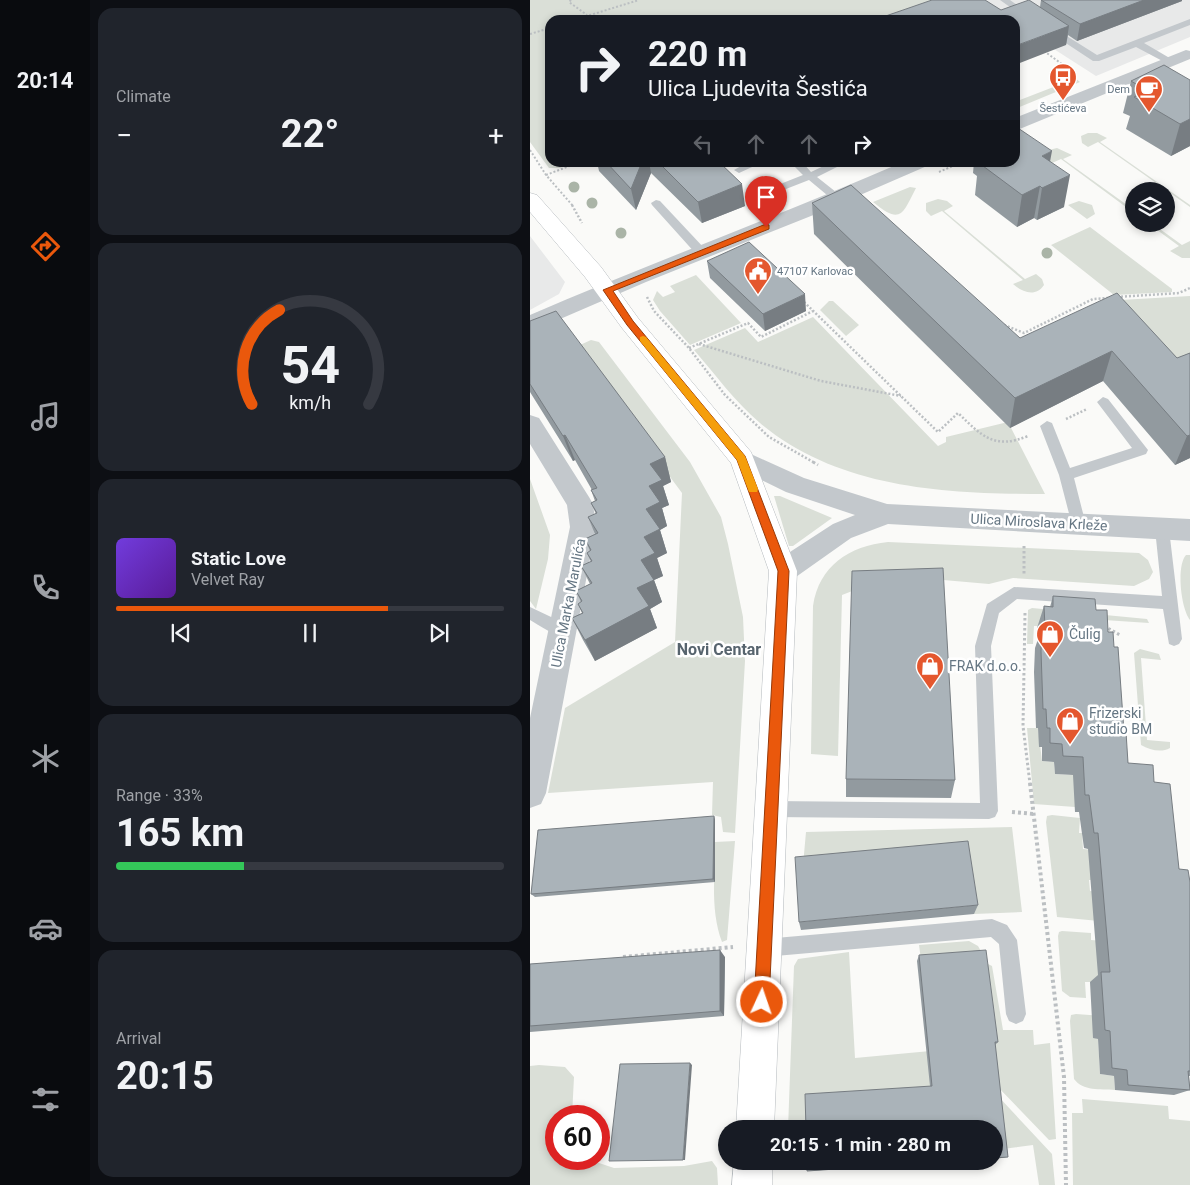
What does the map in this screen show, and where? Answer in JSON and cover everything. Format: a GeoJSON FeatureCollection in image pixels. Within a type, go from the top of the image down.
{"type":"FeatureCollection","features":[{"type":"Feature","properties":{"kind":"main road"},"geometry":{"type":"LineString","coordinates":[[531,198],[608,290],[630,323],[742,458],[784,571],[755,1120]]}},
{"type":"Feature","properties":{"kind":"main road"},"geometry":{"type":"LineString","coordinates":[[752,1185],[753,1170]]}},
{"type":"Feature","properties":{"kind":"street"},"geometry":{"type":"LineString","coordinates":[[1020,123],[1178,58],[1190,74]]}},
{"type":"Feature","properties":{"kind":"street"},"geometry":{"type":"LineString","coordinates":[[530,324],[608,290],[836,198],[903,167]]}},
{"type":"Feature","properties":{"kind":"street","name":"Ulica Marka Marulića"},"geometry":{"type":"LineString","coordinates":[[530,424],[580,504],[583,527],[530,793]]}},
{"type":"Feature","properties":{"kind":"street","name":"Ulica Miroslava Krleže"},"geometry":{"type":"LineString","coordinates":[[742,458],[795,485],[830,498],[887,514],[1190,530]]}},
{"type":"Feature","properties":{"kind":"street","name":"Ulica Miroslava Krleže"},"geometry":{"type":"LineString","coordinates":[[784,571],[842,531],[887,514]]}},
{"type":"Feature","properties":{"kind":"lane"},"geometry":{"type":"LineString","coordinates":[[1004,0],[1096,58],[1190,22]]}},
{"type":"Feature","properties":{"kind":"lane"},"geometry":{"type":"LineString","coordinates":[[1136,43],[1178,58]]}},
{"type":"Feature","properties":{"kind":"lane"},"geometry":{"type":"LineString","coordinates":[[739,170],[746,167]]}},
{"type":"Feature","properties":{"kind":"lane"},"geometry":{"type":"LineString","coordinates":[[800,167],[836,198]]}},
{"type":"Feature","properties":{"kind":"lane"},"geometry":{"type":"LineString","coordinates":[[764,194],[831,167]]}},
{"type":"Feature","properties":{"kind":"lane"},"geometry":{"type":"LineString","coordinates":[[656,203],[701,252]]}},
{"type":"Feature","properties":{"kind":"lane"},"geometry":{"type":"LineString","coordinates":[[1066,475],[1141,450],[1103,402]]}},
{"type":"Feature","properties":{"kind":"lane"},"geometry":{"type":"LineString","coordinates":[[1047,426],[1066,475],[1078,525]]}},
{"type":"Feature","properties":{"kind":"lane"},"geometry":{"type":"LineString","coordinates":[[1162,529],[1174,639]]}},
{"type":"Feature","properties":{"kind":"lane"},"geometry":{"type":"LineString","coordinates":[[771,809],[989,810],[983,646],[992,609],[1014,593],[1170,603]]}},
{"type":"Feature","properties":{"kind":"lane"},"geometry":{"type":"LineString","coordinates":[[530,613],[563,630]]}},
{"type":"Feature","properties":{"kind":"lane"},"geometry":{"type":"LineString","coordinates":[[764,948],[992,928],[1000,932],[1008,940],[1016,1014]]}},
{"type":"Feature","properties":{"kind":"path"},"geometry":{"type":"LineString","coordinates":[[571,0],[569,2],[587,15]]}},
{"type":"Feature","properties":{"kind":"path"},"geometry":{"type":"LineString","coordinates":[[591,15],[639,0]]}},
{"type":"Feature","properties":{"kind":"path"},"geometry":{"type":"LineString","coordinates":[[530,34],[545,30]]}},
{"type":"Feature","properties":{"kind":"path"},"geometry":{"type":"LineString","coordinates":[[1037,46],[1066,67]]}},
{"type":"Feature","properties":{"kind":"path"},"geometry":{"type":"LineString","coordinates":[[530,150],[546,175],[576,210],[584,228]]}},
{"type":"Feature","properties":{"kind":"path"},"geometry":{"type":"LineString","coordinates":[[546,175],[567,167]]}},
{"type":"Feature","properties":{"kind":"path"},"geometry":{"type":"LineString","coordinates":[[996,319],[1004,326],[1024,333],[1093,299],[1179,293],[1190,288]]}},
{"type":"Feature","properties":{"kind":"path"},"geometry":{"type":"LineString","coordinates":[[648,291],[647,300],[654,312],[689,348],[724,395],[769,437],[820,467]]}},
{"type":"Feature","properties":{"kind":"path"},"geometry":{"type":"LineString","coordinates":[[800,298],[938,432],[958,414],[988,440],[1015,442],[1103,402]]}},
{"type":"Feature","properties":{"kind":"path"},"geometry":{"type":"LineString","coordinates":[[689,348],[748,323],[761,337],[813,311]]}},
{"type":"Feature","properties":{"kind":"path"},"geometry":{"type":"LineString","coordinates":[[1023,341],[1024,333]]}},
{"type":"Feature","properties":{"kind":"path"},"geometry":{"type":"LineString","coordinates":[[699,344],[821,381],[902,396]]}},
{"type":"Feature","properties":{"kind":"path"},"geometry":{"type":"LineString","coordinates":[[1024,543],[1024,579]]}},
{"type":"Feature","properties":{"kind":"path"},"geometry":{"type":"LineString","coordinates":[[1025,609],[1023,726],[1064,1077],[1066,1185]]}},
{"type":"Feature","properties":{"kind":"path"},"geometry":{"type":"LineString","coordinates":[[1102,625],[1120,635]]}},
{"type":"Feature","properties":{"kind":"path"},"geometry":{"type":"LineString","coordinates":[[618,958],[736,947]]}},
{"type":"Feature","properties":{"kind":"shaded area"},"geometry":{"type":"Polygon","coordinates":[[[530,0],[968,0],[924,15],[545,15],[545,163],[530,142],[530,0]]]}},
{"type":"Feature","properties":{"kind":"shaded area"},"geometry":{"type":"Polygon","coordinates":[[[979,0],[1190,0],[1190,37],[1096,76],[1020,27],[1020,15],[1006,15],[979,0]]]}},
{"type":"Feature","properties":{"kind":"shaded area"},"geometry":{"type":"Polygon","coordinates":[[[1067,74],[1070,74],[1080,82],[1020,107],[1020,100],[1069,81],[1067,74]]]}},
{"type":"Feature","properties":{"kind":"shaded area"},"geometry":{"type":"Polygon","coordinates":[[[1088,133],[1097,133],[1107,138],[1100,142],[1157,182],[1098,142],[1088,147],[1082,143],[1081,136],[1088,133]]]}},
{"type":"Feature","properties":{"kind":"shaded area"},"geometry":{"type":"Polygon","coordinates":[[[1057,148],[1072,155],[1063,159],[1125,204],[1125,206],[1061,159],[1052,163],[1049,162],[1049,150],[1057,148]]]}},
{"type":"Feature","properties":{"kind":"shaded area"},"geometry":{"type":"Polygon","coordinates":[[[910,187],[916,188],[900,214],[890,213],[873,202],[910,187]]]}},
{"type":"Feature","properties":{"kind":"shaded area"},"geometry":{"type":"Polygon","coordinates":[[[1175,194],[1190,205],[1190,207],[1175,196],[1175,194]]]}},
{"type":"Feature","properties":{"kind":"shaded area"},"geometry":{"type":"Polygon","coordinates":[[[938,199],[947,201],[953,206],[944,211],[1025,279],[1036,274],[1042,279],[1044,285],[1041,289],[1033,292],[1021,290],[1013,284],[1023,280],[942,211],[931,216],[926,211],[926,203],[938,199]]]}},
{"type":"Feature","properties":{"kind":"shaded area"},"geometry":{"type":"Polygon","coordinates":[[[1079,201],[1092,205],[1095,214],[1087,219],[1068,205],[1079,201]]]}},
{"type":"Feature","properties":{"kind":"shaded area"},"geometry":{"type":"Polygon","coordinates":[[[1090,227],[1172,289],[1172,292],[1114,295],[1051,245],[1090,227]]]}},
{"type":"Feature","properties":{"kind":"shaded area"},"geometry":{"type":"Polygon","coordinates":[[[1160,232],[1164,232],[1182,245],[1190,241],[1190,258],[1182,258],[1170,251],[1179,246],[1160,232]]]}},
{"type":"Feature","properties":{"kind":"shaded area"},"geometry":{"type":"Polygon","coordinates":[[[530,236],[565,282],[559,294],[530,310],[530,236]]]}},
{"type":"Feature","properties":{"kind":"shaded area"},"geometry":{"type":"Polygon","coordinates":[[[696,275],[741,323],[690,345],[660,311],[653,300],[657,291],[663,297],[675,292],[670,286],[696,275]]]}},
{"type":"Feature","properties":{"kind":"shaded area"},"geometry":{"type":"Polygon","coordinates":[[[1190,296],[1190,373],[1103,301],[1190,296]]]}},
{"type":"Feature","properties":{"kind":"shaded area"},"geometry":{"type":"Polygon","coordinates":[[[829,301],[833,301],[859,325],[846,336],[820,310],[829,301]]]}},
{"type":"Feature","properties":{"kind":"shaded area"},"geometry":{"type":"Polygon","coordinates":[[[813,317],[938,446],[946,442],[946,437],[1008,422],[1045,494],[1008,494],[933,489],[895,483],[859,474],[824,462],[791,445],[760,423],[734,397],[694,350],[745,328],[758,342],[813,317]]]}},
{"type":"Feature","properties":{"kind":"shaded area"},"geometry":{"type":"Polygon","coordinates":[[[591,340],[599,342],[690,462],[721,517],[743,617],[745,661],[735,833],[723,832],[721,817],[712,815],[713,782],[548,793],[565,708],[675,642],[682,493],[576,350],[580,345],[591,340]]]}},
{"type":"Feature","properties":{"kind":"shaded area"},"geometry":{"type":"Polygon","coordinates":[[[530,479],[550,535],[548,559],[536,609],[530,601],[530,479]]]}},
{"type":"Feature","properties":{"kind":"shaded area"},"geometry":{"type":"Polygon","coordinates":[[[774,496],[780,496],[832,518],[793,546],[789,546],[774,496]]]}},
{"type":"Feature","properties":{"kind":"shaded area"},"geometry":{"type":"Polygon","coordinates":[[[888,542],[1139,553],[1148,560],[1153,572],[1149,579],[1134,586],[1013,578],[989,584],[932,579],[878,581],[842,595],[838,756],[811,754],[813,606],[816,592],[829,569],[838,560],[861,548],[888,542]]]}},
{"type":"Feature","properties":{"kind":"shaded area"},"geometry":{"type":"Polygon","coordinates":[[[1186,555],[1190,555],[1190,620],[1184,607],[1180,578],[1183,560],[1186,555]]]}},
{"type":"Feature","properties":{"kind":"shaded area"},"geometry":{"type":"Polygon","coordinates":[[[1032,608],[1147,619],[1149,623],[1044,616],[1042,626],[1034,626],[1033,644],[1027,644],[1028,610],[1032,608]]]}},
{"type":"Feature","properties":{"kind":"shaded area"},"geometry":{"type":"Polygon","coordinates":[[[1140,649],[1159,654],[1161,660],[1141,658],[1147,740],[1170,742],[1170,748],[1167,750],[1156,750],[1141,745],[1134,653],[1140,649]]]}},
{"type":"Feature","properties":{"kind":"shaded area"},"geometry":{"type":"Polygon","coordinates":[[[1027,728],[1038,728],[1042,761],[1054,762],[1055,774],[1088,776],[1075,797],[1075,807],[1034,804],[1027,728]]]}},
{"type":"Feature","properties":{"kind":"shaded area"},"geometry":{"type":"Polygon","coordinates":[[[1047,816],[1080,818],[1079,833],[1082,833],[1083,849],[1095,850],[1097,880],[1089,880],[1090,891],[1097,892],[1099,921],[1057,917],[1046,822],[1047,816]]]}},
{"type":"Feature","properties":{"kind":"shaded area"},"geometry":{"type":"Polygon","coordinates":[[[1012,827],[1022,912],[974,914],[964,851],[803,865],[806,832],[1012,827]]]}},
{"type":"Feature","properties":{"kind":"shaded area"},"geometry":{"type":"Polygon","coordinates":[[[735,841],[727,940],[722,942],[718,930],[715,905],[715,842],[735,841]]]}},
{"type":"Feature","properties":{"kind":"shaded area"},"geometry":{"type":"Polygon","coordinates":[[[1059,932],[1091,933],[1091,940],[1103,941],[1098,982],[1085,982],[1086,998],[1070,997],[1062,991],[1058,936],[1059,932]]]}},
{"type":"Feature","properties":{"kind":"shaded area"},"geometry":{"type":"Polygon","coordinates":[[[969,941],[978,946],[983,955],[921,960],[919,945],[969,941]]]}},
{"type":"Feature","properties":{"kind":"shaded area"},"geometry":{"type":"Polygon","coordinates":[[[849,952],[855,1058],[995,1045],[984,962],[992,966],[1003,1030],[1033,1030],[1034,1045],[1050,1043],[1056,1139],[1049,1140],[996,1085],[846,1120],[788,1120],[794,966],[798,959],[849,952]]]}},
{"type":"Feature","properties":{"kind":"shaded area"},"geometry":{"type":"Polygon","coordinates":[[[1071,1015],[1103,1016],[1093,1025],[1093,1037],[1098,1039],[1100,1074],[1114,1076],[1115,1090],[1082,1086],[1074,1079],[1070,1021],[1071,1015]]]}},
{"type":"Feature","properties":{"kind":"shaded area"},"geometry":{"type":"Polygon","coordinates":[[[530,1066],[565,1067],[574,1077],[573,1105],[545,1105],[545,1170],[610,1170],[610,1167],[684,1166],[712,1161],[717,1168],[718,1185],[530,1185],[530,1066]]]}},
{"type":"Feature","properties":{"kind":"shaded area"},"geometry":{"type":"Polygon","coordinates":[[[997,1095],[1052,1154],[1055,1185],[1039,1185],[1033,1145],[1003,1149],[1003,1120],[1000,1120],[997,1095]]]}},
{"type":"Feature","properties":{"kind":"shaded area"},"geometry":{"type":"Polygon","coordinates":[[[1082,1099],[1168,1106],[1169,1119],[1190,1121],[1190,1185],[1073,1185],[1072,1113],[1083,1113],[1082,1099]]]}},
{"type":"Feature","properties":{"kind":"building"},"geometry":{"type":"Polygon","coordinates":[[[932,0],[985,0],[1001,10],[1029,0],[1069,26],[1020,44],[1020,15],[889,15],[932,0]]]}},
{"type":"Feature","properties":{"kind":"building"},"geometry":{"type":"Polygon","coordinates":[[[1041,0],[1144,0],[1080,24],[1041,0]]]}},
{"type":"Feature","properties":{"kind":"building"},"geometry":{"type":"Polygon","coordinates":[[[1164,65],[1190,80],[1190,119],[1180,124],[1134,97],[1148,91],[1131,81],[1164,65]]]}},
{"type":"Feature","properties":{"kind":"building"},"geometry":{"type":"Polygon","coordinates":[[[1020,129],[1052,151],[1042,156],[1070,175],[1022,195],[984,167],[1020,167],[1020,129]]]}},
{"type":"Feature","properties":{"kind":"building"},"geometry":{"type":"Polygon","coordinates":[[[611,167],[640,167],[631,189],[611,167]]]}},
{"type":"Feature","properties":{"kind":"building"},"geometry":{"type":"Polygon","coordinates":[[[663,167],[724,167],[742,184],[698,202],[663,167]]]}},
{"type":"Feature","properties":{"kind":"building"},"geometry":{"type":"Polygon","coordinates":[[[851,185],[1020,338],[1117,293],[1177,358],[1190,353],[1190,435],[1187,436],[1112,351],[1015,398],[812,203],[851,185]]]}},
{"type":"Feature","properties":{"kind":"building"},"geometry":{"type":"Polygon","coordinates":[[[749,242],[805,294],[763,314],[707,261],[749,242]]]}},
{"type":"Feature","properties":{"kind":"building"},"geometry":{"type":"Polygon","coordinates":[[[556,311],[665,457],[650,464],[662,480],[649,486],[660,502],[646,509],[660,529],[644,537],[655,553],[641,560],[654,580],[637,588],[649,606],[585,640],[572,618],[583,613],[578,604],[582,601],[576,591],[592,583],[581,566],[592,561],[587,553],[591,550],[585,539],[598,533],[588,517],[597,513],[591,503],[597,500],[591,490],[597,488],[565,435],[563,436],[530,384],[530,321],[556,311]]]}},
{"type":"Feature","properties":{"kind":"building"},"geometry":{"type":"Polygon","coordinates":[[[943,568],[955,780],[846,779],[852,571],[943,568]]]}},
{"type":"Feature","properties":{"kind":"building"},"geometry":{"type":"Polygon","coordinates":[[[1053,596],[1095,599],[1096,610],[1107,610],[1108,632],[1113,632],[1114,647],[1118,647],[1128,763],[1153,765],[1154,782],[1170,784],[1179,869],[1188,870],[1190,882],[1190,1071],[1188,1071],[1190,1090],[1128,1085],[1127,1070],[1112,1068],[1110,1031],[1105,1030],[1101,972],[1110,972],[1098,833],[1094,833],[1089,795],[1085,795],[1083,757],[1063,756],[1062,744],[1050,743],[1050,728],[1047,728],[1046,709],[1043,709],[1042,626],[1045,627],[1044,606],[1053,607],[1053,596]]]}},
{"type":"Feature","properties":{"kind":"building"},"geometry":{"type":"Polygon","coordinates":[[[714,816],[713,879],[531,894],[538,830],[714,816]]]}},
{"type":"Feature","properties":{"kind":"building"},"geometry":{"type":"Polygon","coordinates":[[[968,841],[978,905],[799,922],[795,857],[968,841]]]}},
{"type":"Feature","properties":{"kind":"building"},"geometry":{"type":"Polygon","coordinates":[[[720,950],[720,1011],[530,1026],[530,964],[720,950]]]}},
{"type":"Feature","properties":{"kind":"building"},"geometry":{"type":"Polygon","coordinates":[[[986,950],[998,1042],[995,1042],[1008,1157],[1003,1157],[1003,1120],[806,1120],[805,1094],[932,1086],[919,955],[986,950]]]}},
{"type":"Feature","properties":{"kind":"building"},"geometry":{"type":"Polygon","coordinates":[[[690,1063],[683,1160],[610,1161],[620,1064],[690,1063]]]}},
{"type":"Feature","properties":{"kind":"slow traffic"},"geometry":{"type":"LineString","coordinates":[[643,339],[742,458],[753,489]]}},
{"type":"Feature","properties":{"kind":"place","name":"Šestićeva"},"geometry":{"type":"Point","coordinates":[1063,101]}},
{"type":"Feature","properties":{"kind":"place","name":"Dem"},"geometry":{"type":"Point","coordinates":[1149,113]}},
{"type":"Feature","properties":{"kind":"place","name":"47107 Karlovac"},"geometry":{"type":"Point","coordinates":[758,295]}},
{"type":"Feature","properties":{"kind":"place","name":"Čulig"},"geometry":{"type":"Point","coordinates":[1050,658]}},
{"type":"Feature","properties":{"kind":"place","name":"FRAK d.o.o."},"geometry":{"type":"Point","coordinates":[930,690]}},
{"type":"Feature","properties":{"kind":"place","name":"Frizerski studio BM"},"geometry":{"type":"Point","coordinates":[1070,745]}},
{"type":"Feature","properties":{"kind":"district","name":"Novi Centar"},"geometry":{"type":"Point","coordinates":[719,649]}},
{"type":"Feature","properties":{"kind":"route"},"geometry":{"type":"LineString","coordinates":[[762,1002],[784,571],[742,458],[630,323],[608,290],[766,227]]}}]}
